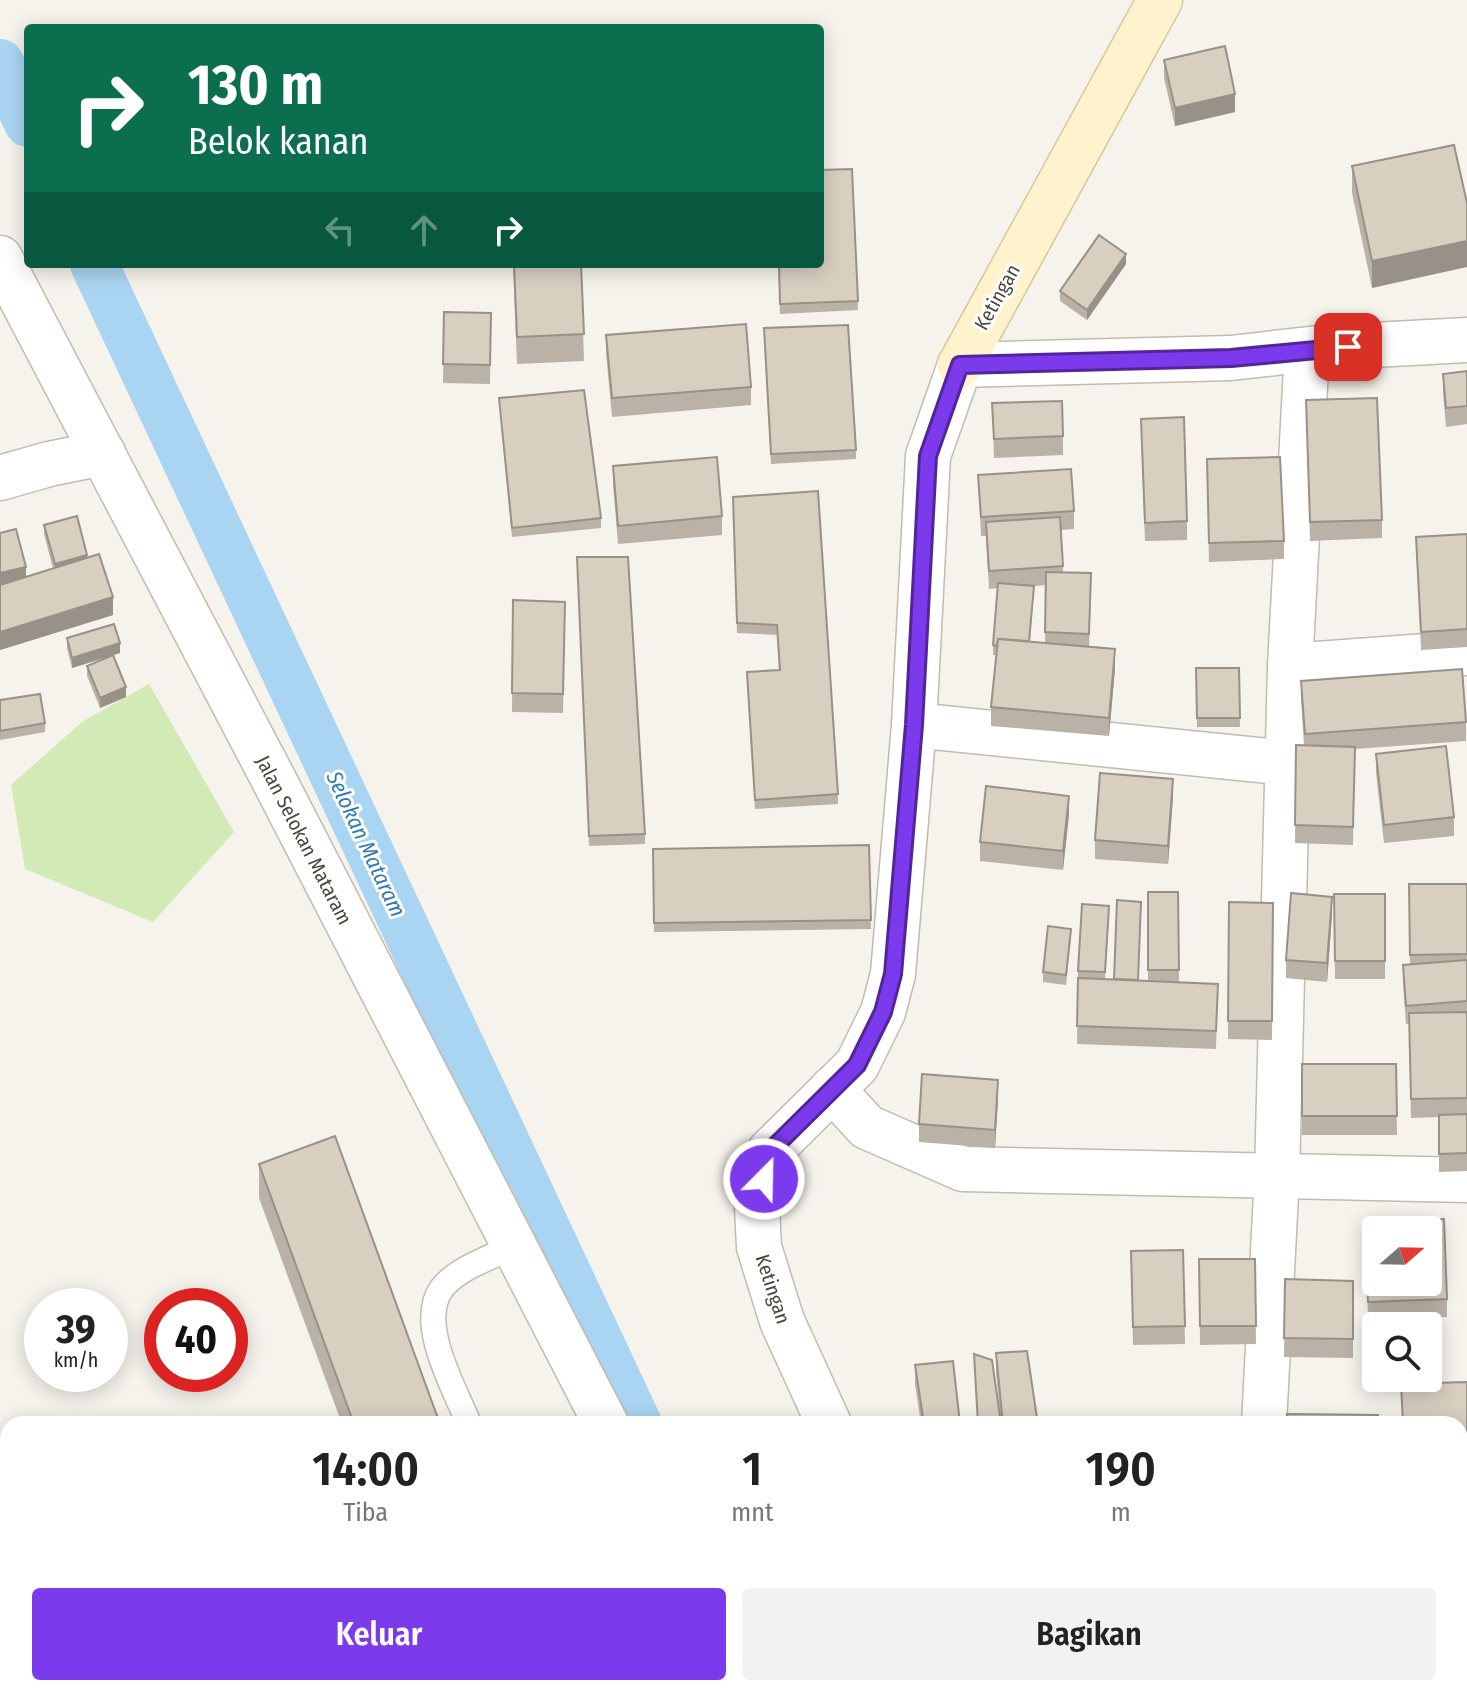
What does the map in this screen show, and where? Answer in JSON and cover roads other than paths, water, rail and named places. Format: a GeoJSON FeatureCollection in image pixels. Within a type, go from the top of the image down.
{"type":"FeatureCollection","features":[{"type":"Feature","properties":{"kind":"main road","name":"Ketingan"},"geometry":{"type":"LineString","coordinates":[[960,365],[1160,0]]}},
{"type":"Feature","properties":{"kind":"street","name":"Jalan Selokan Mataram"},"geometry":{"type":"LineString","coordinates":[[0,258],[602,1416]]}},
{"type":"Feature","properties":{"kind":"street"},"geometry":{"type":"LineString","coordinates":[[960,365],[1231,358],[1467,340]]}},
{"type":"Feature","properties":{"kind":"street"},"geometry":{"type":"LineString","coordinates":[[1264,1416],[1277,1175],[1290,666],[1307,350]]}},
{"type":"Feature","properties":{"kind":"street","name":"Ketingan"},"geometry":{"type":"LineString","coordinates":[[825,1416],[782,1321],[759,1247],[757,1207],[770,1151],[857,1065],[883,1012],[893,974],[914,725],[928,456],[960,365]]}},
{"type":"Feature","properties":{"kind":"street"},"geometry":{"type":"LineString","coordinates":[[0,478],[103,453]]}},
{"type":"Feature","properties":{"kind":"street"},"geometry":{"type":"LineString","coordinates":[[1290,666],[1467,653]]}},
{"type":"Feature","properties":{"kind":"street"},"geometry":{"type":"LineString","coordinates":[[914,725],[1288,763]]}},
{"type":"Feature","properties":{"kind":"street"},"geometry":{"type":"LineString","coordinates":[[832,1089],[867,1127],[963,1169],[1467,1180]]}},
{"type":"Feature","properties":{"kind":"lane"},"geometry":{"type":"LineString","coordinates":[[466,1416],[433,1336],[433,1309],[442,1289],[459,1274],[512,1247]]}},
{"type":"Feature","properties":{"kind":"waterway","name":"Selokan Mataram"},"geometry":{"type":"LineString","coordinates":[[0,63],[24,114]]}},
{"type":"Feature","properties":{"kind":"waterway","name":"Selokan Mataram"},"geometry":{"type":"LineString","coordinates":[[96,268],[634,1416]]}}]}
